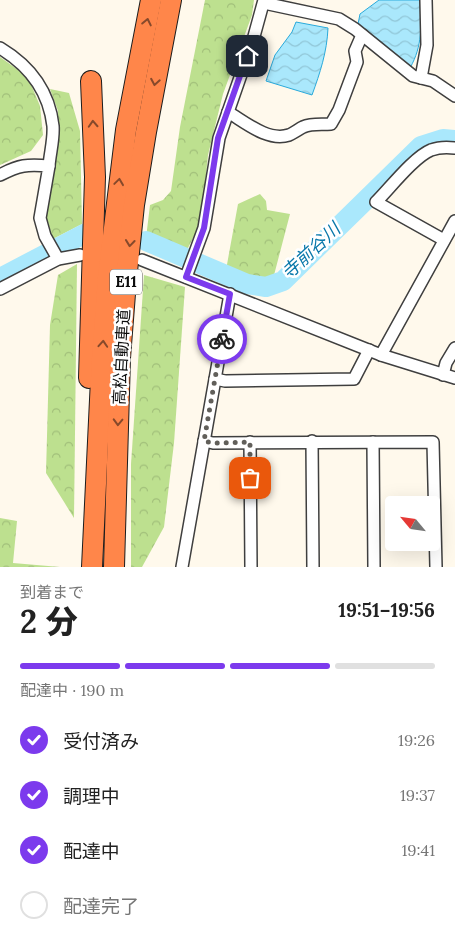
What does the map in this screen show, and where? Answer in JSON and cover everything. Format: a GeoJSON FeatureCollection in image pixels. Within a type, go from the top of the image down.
{"type":"FeatureCollection","features":[{"type":"Feature","properties":{"kind":"highway","name":"高松自動車道"},"geometry":{"type":"LineString","coordinates":[[92,562],[108,277],[126,130],[151,0]]}},
{"type":"Feature","properties":{"kind":"highway","name":"高松自動車道"},"geometry":{"type":"LineString","coordinates":[[114,567],[120,358],[126,281],[136,196],[161,47],[171,0]]}},
{"type":"Feature","properties":{"kind":"highway"},"geometry":{"type":"LineString","coordinates":[[161,47],[178,0]]}},
{"type":"Feature","properties":{"kind":"highway"},"geometry":{"type":"LineString","coordinates":[[91,81],[95,177],[88,358],[92,562]]}},
{"type":"Feature","properties":{"kind":"street"},"geometry":{"type":"LineString","coordinates":[[421,78],[426,45],[426,0]]}},
{"type":"Feature","properties":{"kind":"street"},"geometry":{"type":"LineString","coordinates":[[188,272],[204,228],[218,138],[264,2],[339,20],[355,29],[413,76],[433,81],[455,96]]}},
{"type":"Feature","properties":{"kind":"street"},"geometry":{"type":"LineString","coordinates":[[228,112],[263,132],[275,136],[289,135],[304,126],[313,124],[331,124],[339,110],[357,62],[355,51],[362,35]]}},
{"type":"Feature","properties":{"kind":"street"},"geometry":{"type":"LineString","coordinates":[[0,48],[12,55],[36,78],[47,100],[53,128],[40,218],[45,236],[55,254]]}},
{"type":"Feature","properties":{"kind":"street"},"geometry":{"type":"LineString","coordinates":[[444,240],[376,202],[420,156],[431,150],[444,147],[455,148]]}},
{"type":"Feature","properties":{"kind":"street"},"geometry":{"type":"LineString","coordinates":[[0,175],[14,167],[26,164],[49,166]]}},
{"type":"Feature","properties":{"kind":"street"},"geometry":{"type":"LineString","coordinates":[[381,356],[455,221]]}},
{"type":"Feature","properties":{"kind":"street"},"geometry":{"type":"LineString","coordinates":[[0,289],[55,254],[80,255]]}},
{"type":"Feature","properties":{"kind":"street"},"geometry":{"type":"LineString","coordinates":[[142,260],[188,272],[230,294],[381,356],[449,377]]}},
{"type":"Feature","properties":{"kind":"street"},"geometry":{"type":"LineString","coordinates":[[182,567],[230,294]]}},
{"type":"Feature","properties":{"kind":"street"},"geometry":{"type":"LineString","coordinates":[[449,377],[446,364],[455,348]]}},
{"type":"Feature","properties":{"kind":"street"},"geometry":{"type":"LineString","coordinates":[[215,379],[226,381],[354,379],[369,350]]}},
{"type":"Feature","properties":{"kind":"street"},"geometry":{"type":"LineString","coordinates":[[204,441],[213,443],[312,441],[433,442],[436,567]]}},
{"type":"Feature","properties":{"kind":"street"},"geometry":{"type":"LineString","coordinates":[[312,441],[313,567]]}},
{"type":"Feature","properties":{"kind":"street"},"geometry":{"type":"LineString","coordinates":[[250,442],[251,567]]}},
{"type":"Feature","properties":{"kind":"street"},"geometry":{"type":"LineString","coordinates":[[373,442],[374,567]]}},
{"type":"Feature","properties":{"kind":"green space"},"geometry":{"type":"Polygon","coordinates":[[[205,0],[254,0],[252,15],[223,94],[208,155],[202,214],[197,230],[187,250],[146,238],[150,205],[163,200],[171,191],[180,127],[205,0]]]}},
{"type":"Feature","properties":{"kind":"green space"},"geometry":{"type":"Polygon","coordinates":[[[0,57],[28,77],[40,106],[43,135],[31,151],[0,165],[0,57]]]}},
{"type":"Feature","properties":{"kind":"green space"},"geometry":{"type":"Polygon","coordinates":[[[50,89],[69,93],[80,131],[82,224],[53,239],[46,216],[56,156],[58,111],[50,89]]]}},
{"type":"Feature","properties":{"kind":"green space"},"geometry":{"type":"Polygon","coordinates":[[[260,194],[266,201],[267,210],[290,214],[273,279],[261,283],[226,270],[238,204],[260,194]]]}},
{"type":"Feature","properties":{"kind":"green space"},"geometry":{"type":"Polygon","coordinates":[[[77,264],[74,518],[46,473],[50,325],[58,275],[77,264]]]}},
{"type":"Feature","properties":{"kind":"green space"},"geometry":{"type":"Polygon","coordinates":[[[144,275],[185,287],[174,443],[164,527],[142,567],[131,567],[131,464],[144,275]]]}},
{"type":"Feature","properties":{"kind":"green space"},"geometry":{"type":"Polygon","coordinates":[[[0,518],[17,521],[13,563],[60,567],[0,567],[0,518]]]}},
{"type":"Feature","properties":{"kind":"water"},"geometry":{"type":"Polygon","coordinates":[[[379,0],[420,0],[421,27],[419,43],[410,68],[358,24],[360,14],[379,0]]]}},
{"type":"Feature","properties":{"kind":"water"},"geometry":{"type":"Polygon","coordinates":[[[296,22],[328,28],[323,62],[312,95],[266,81],[275,55],[292,32],[296,22]]]}},
{"type":"Feature","properties":{"kind":"waterway","name":"寺前谷川"},"geometry":{"type":"LineString","coordinates":[[146,241],[247,284],[266,287],[283,281],[421,146],[443,139],[455,140]]}},
{"type":"Feature","properties":{"kind":"waterway","name":"寺前谷川"},"geometry":{"type":"LineString","coordinates":[[0,278],[84,234]]}},
{"type":"Feature","properties":{"kind":"way so far"},"geometry":{"type":"LineString","coordinates":[[222,339],[204,441],[213,443],[250,442],[250,478]]}},
{"type":"Feature","properties":{"kind":"route"},"geometry":{"type":"LineString","coordinates":[[222,339],[230,294],[186,277],[204,228],[218,138],[247,56]]}}]}
